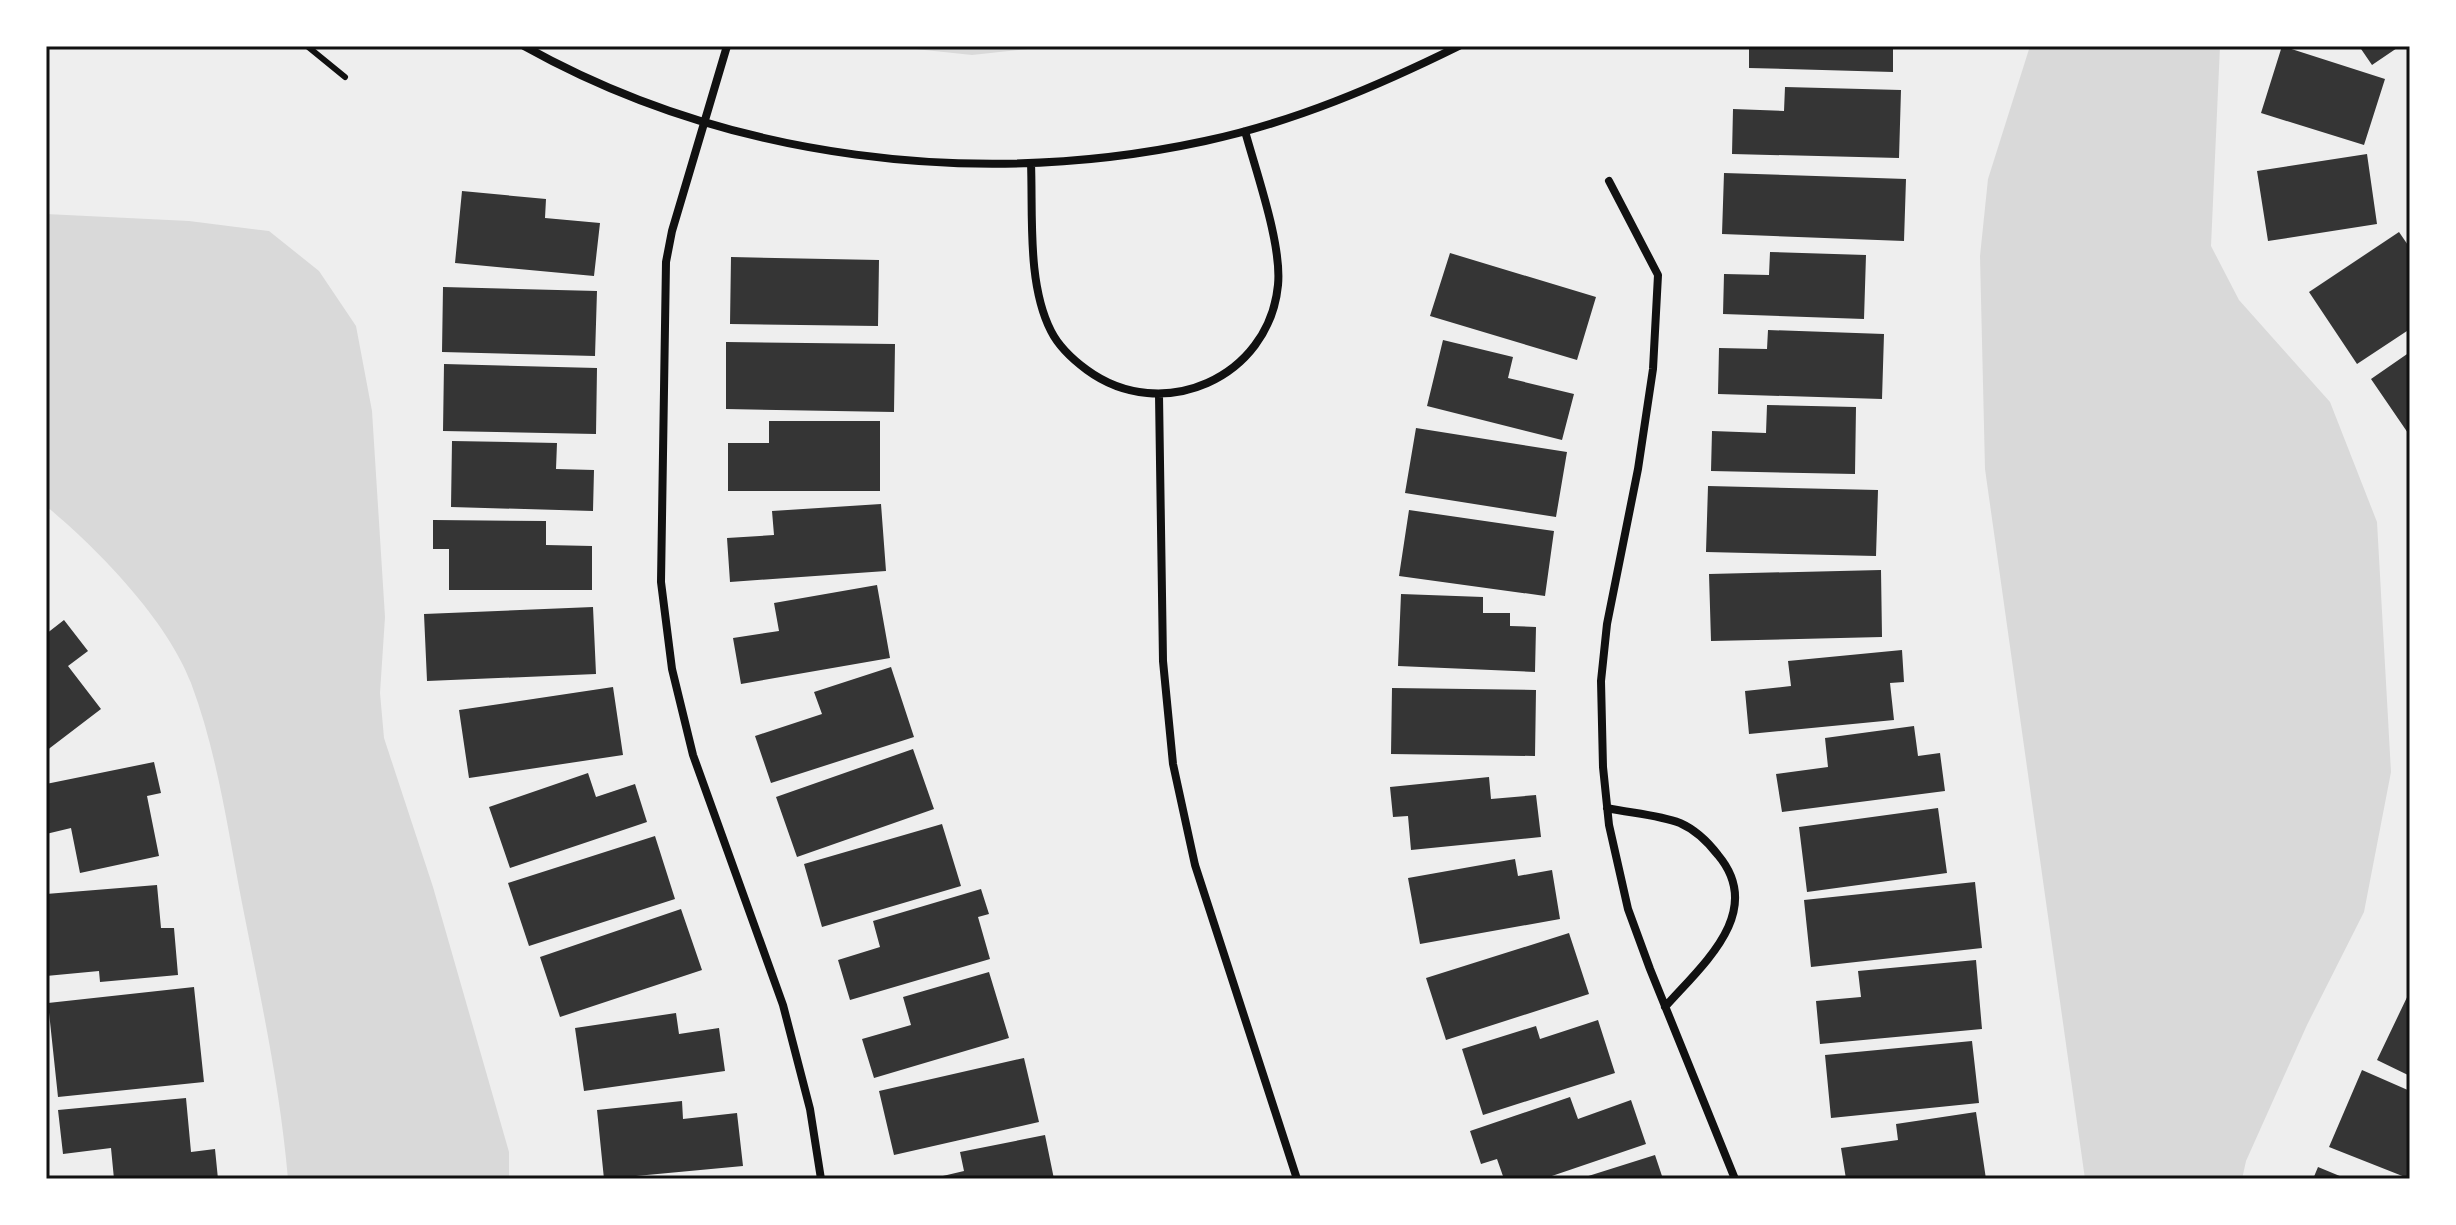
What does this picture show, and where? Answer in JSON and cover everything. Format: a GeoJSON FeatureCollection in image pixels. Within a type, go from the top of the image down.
{"type":"FeatureCollection","features":[{"type":"Feature","properties":{"kind":"street"},"geometry":{"type":"LineString","coordinates":[[524,46],[635,98],[704,121],[804,146],[874,157],[944,163],[1031,163],[1137,154],[1245,131],[1378,85],[1459,46]]}},
{"type":"Feature","properties":{"kind":"street"},"geometry":{"type":"LineString","coordinates":[[727,46],[672,231],[666,262],[661,582],[672,669],[693,755],[783,1005],[810,1109],[821,1179]]}},
{"type":"Feature","properties":{"kind":"street"},"geometry":{"type":"LineString","coordinates":[[1031,163],[1036,278],[1040,306],[1052,333],[1069,356],[1104,383],[1131,392],[1159,395],[1193,390],[1219,378],[1242,361],[1260,339],[1272,313],[1278,284],[1278,256],[1245,131]]}},
{"type":"Feature","properties":{"kind":"street"},"geometry":{"type":"LineString","coordinates":[[1609,181],[1658,275],[1653,369],[1638,469],[1607,624],[1601,681],[1607,808],[1628,909],[1735,1179]]}},
{"type":"Feature","properties":{"kind":"street"},"geometry":{"type":"LineString","coordinates":[[1159,395],[1163,661],[1173,764],[1195,865],[1297,1179]]}},
{"type":"Feature","properties":{"kind":"street"},"geometry":{"type":"LineString","coordinates":[[1607,808],[1680,823],[1705,839],[1726,864],[1736,892],[1732,921],[1716,949],[1665,1007]]}},
{"type":"Feature","properties":{"kind":"lane"},"geometry":{"type":"LineString","coordinates":[[307,46],[345,77]]}},
{"type":"Feature","properties":{"kind":"shaded area"},"geometry":{"type":"Polygon","coordinates":[[[46,46],[2410,46],[2410,1179],[46,1179],[46,46]]]}},
{"type":"Feature","properties":{"kind":"shaded area"},"geometry":{"type":"Polygon","coordinates":[[[887,46],[1055,46],[972,55],[887,46]]]}},
{"type":"Feature","properties":{"kind":"shaded area"},"geometry":{"type":"Polygon","coordinates":[[[2030,46],[2220,46],[2211,246],[2239,300],[2330,402],[2377,522],[2391,772],[2364,912],[2307,1025],[2246,1161],[2242,1179],[2085,1179],[1985,469],[1980,256],[1988,179],[2030,46]]]}},
{"type":"Feature","properties":{"kind":"shaded area"},"geometry":{"type":"Polygon","coordinates":[[[46,214],[189,221],[269,231],[319,271],[356,326],[372,411],[385,617],[380,693],[384,738],[433,887],[509,1152],[509,1179],[288,1179],[275,1075],[227,820],[208,736],[191,683],[166,635],[129,587],[46,506],[46,214]]]}},
{"type":"Feature","properties":{"kind":"building"},"geometry":{"type":"Polygon","coordinates":[[[1749,46],[1893,46],[1893,72],[1749,68],[1749,46]]]}},
{"type":"Feature","properties":{"kind":"building"},"geometry":{"type":"Polygon","coordinates":[[[2282,46],[2385,79],[2364,145],[2261,113],[2282,46]]]}},
{"type":"Feature","properties":{"kind":"building"},"geometry":{"type":"Polygon","coordinates":[[[2359,46],[2400,46],[2372,65],[2359,46]]]}},
{"type":"Feature","properties":{"kind":"building"},"geometry":{"type":"Polygon","coordinates":[[[1785,87],[1901,90],[1899,158],[1732,154],[1733,109],[1784,111],[1785,87]]]}},
{"type":"Feature","properties":{"kind":"building"},"geometry":{"type":"Polygon","coordinates":[[[2367,154],[2377,224],[2268,241],[2257,171],[2367,154]]]}},
{"type":"Feature","properties":{"kind":"building"},"geometry":{"type":"Polygon","coordinates":[[[1724,173],[1906,179],[1904,241],[1722,234],[1724,173]]]}},
{"type":"Feature","properties":{"kind":"building"},"geometry":{"type":"Polygon","coordinates":[[[462,191],[546,199],[545,218],[600,223],[594,276],[455,263],[462,191]]]}},
{"type":"Feature","properties":{"kind":"building"},"geometry":{"type":"Polygon","coordinates":[[[2399,232],[2410,248],[2410,329],[2357,364],[2309,292],[2399,232]]]}},
{"type":"Feature","properties":{"kind":"building"},"geometry":{"type":"Polygon","coordinates":[[[1770,252],[1866,255],[1864,319],[1723,314],[1724,274],[1769,275],[1770,252]]]}},
{"type":"Feature","properties":{"kind":"building"},"geometry":{"type":"Polygon","coordinates":[[[1450,253],[1596,297],[1577,360],[1430,316],[1450,253]]]}},
{"type":"Feature","properties":{"kind":"building"},"geometry":{"type":"Polygon","coordinates":[[[731,257],[879,260],[878,326],[730,324],[731,257]]]}},
{"type":"Feature","properties":{"kind":"building"},"geometry":{"type":"Polygon","coordinates":[[[443,287],[597,291],[595,356],[442,352],[443,287]]]}},
{"type":"Feature","properties":{"kind":"building"},"geometry":{"type":"Polygon","coordinates":[[[1768,330],[1884,334],[1882,399],[1718,394],[1719,348],[1767,349],[1768,330]]]}},
{"type":"Feature","properties":{"kind":"building"},"geometry":{"type":"Polygon","coordinates":[[[1443,340],[1513,357],[1508,378],[1574,394],[1562,440],[1427,406],[1443,340]]]}},
{"type":"Feature","properties":{"kind":"building"},"geometry":{"type":"Polygon","coordinates":[[[726,342],[895,344],[894,412],[726,409],[726,342]]]}},
{"type":"Feature","properties":{"kind":"building"},"geometry":{"type":"Polygon","coordinates":[[[2410,352],[2410,436],[2371,379],[2410,352]]]}},
{"type":"Feature","properties":{"kind":"building"},"geometry":{"type":"Polygon","coordinates":[[[444,364],[597,368],[596,434],[443,431],[444,364]]]}},
{"type":"Feature","properties":{"kind":"building"},"geometry":{"type":"Polygon","coordinates":[[[1767,405],[1856,407],[1855,474],[1711,471],[1712,431],[1766,433],[1767,405]]]}},
{"type":"Feature","properties":{"kind":"building"},"geometry":{"type":"Polygon","coordinates":[[[769,421],[880,421],[880,491],[728,491],[728,443],[769,443],[769,421]]]}},
{"type":"Feature","properties":{"kind":"building"},"geometry":{"type":"Polygon","coordinates":[[[1416,428],[1567,452],[1556,517],[1405,493],[1416,428]]]}},
{"type":"Feature","properties":{"kind":"building"},"geometry":{"type":"Polygon","coordinates":[[[452,441],[557,443],[556,469],[594,470],[593,511],[451,507],[452,441]]]}},
{"type":"Feature","properties":{"kind":"building"},"geometry":{"type":"Polygon","coordinates":[[[1708,486],[1878,490],[1876,556],[1706,552],[1708,486]]]}},
{"type":"Feature","properties":{"kind":"building"},"geometry":{"type":"Polygon","coordinates":[[[881,504],[886,571],[730,582],[727,538],[774,535],[772,511],[881,504]]]}},
{"type":"Feature","properties":{"kind":"building"},"geometry":{"type":"Polygon","coordinates":[[[1409,510],[1554,531],[1545,596],[1399,576],[1409,510]]]}},
{"type":"Feature","properties":{"kind":"building"},"geometry":{"type":"Polygon","coordinates":[[[433,520],[546,521],[546,545],[592,546],[592,590],[449,590],[449,549],[433,549],[433,520]]]}},
{"type":"Feature","properties":{"kind":"building"},"geometry":{"type":"Polygon","coordinates":[[[1881,570],[1882,637],[1711,641],[1709,574],[1881,570]]]}},
{"type":"Feature","properties":{"kind":"building"},"geometry":{"type":"Polygon","coordinates":[[[877,585],[890,658],[741,684],[733,638],[779,631],[774,603],[877,585]]]}},
{"type":"Feature","properties":{"kind":"building"},"geometry":{"type":"Polygon","coordinates":[[[1401,594],[1483,597],[1483,613],[1510,613],[1510,626],[1536,627],[1535,672],[1398,666],[1401,594]]]}},
{"type":"Feature","properties":{"kind":"building"},"geometry":{"type":"Polygon","coordinates":[[[593,607],[596,674],[427,681],[424,614],[593,607]]]}},
{"type":"Feature","properties":{"kind":"building"},"geometry":{"type":"Polygon","coordinates":[[[64,620],[88,651],[68,666],[101,709],[46,751],[46,634],[64,620]]]}},
{"type":"Feature","properties":{"kind":"building"},"geometry":{"type":"Polygon","coordinates":[[[1902,650],[1904,682],[1890,683],[1894,720],[1749,734],[1745,691],[1791,686],[1788,661],[1902,650]]]}},
{"type":"Feature","properties":{"kind":"building"},"geometry":{"type":"Polygon","coordinates":[[[891,667],[914,737],[771,783],[755,736],[822,714],[814,692],[891,667]]]}},
{"type":"Feature","properties":{"kind":"building"},"geometry":{"type":"Polygon","coordinates":[[[613,687],[623,755],[469,778],[459,710],[613,687]]]}},
{"type":"Feature","properties":{"kind":"building"},"geometry":{"type":"Polygon","coordinates":[[[1392,688],[1536,690],[1535,756],[1391,754],[1392,688]]]}},
{"type":"Feature","properties":{"kind":"building"},"geometry":{"type":"Polygon","coordinates":[[[1914,726],[1918,756],[1940,753],[1945,791],[1782,812],[1776,774],[1828,767],[1825,738],[1914,726]]]}},
{"type":"Feature","properties":{"kind":"building"},"geometry":{"type":"Polygon","coordinates":[[[913,749],[934,809],[797,857],[776,797],[913,749]]]}},
{"type":"Feature","properties":{"kind":"building"},"geometry":{"type":"Polygon","coordinates":[[[154,762],[161,793],[147,796],[159,856],[80,873],[71,828],[46,834],[46,784],[154,762]]]}},
{"type":"Feature","properties":{"kind":"building"},"geometry":{"type":"Polygon","coordinates":[[[588,773],[596,797],[635,784],[647,822],[510,868],[489,807],[588,773]]]}},
{"type":"Feature","properties":{"kind":"building"},"geometry":{"type":"Polygon","coordinates":[[[1489,777],[1491,799],[1536,795],[1541,837],[1411,850],[1408,816],[1393,817],[1390,787],[1489,777]]]}},
{"type":"Feature","properties":{"kind":"building"},"geometry":{"type":"Polygon","coordinates":[[[1938,808],[1947,873],[1807,892],[1799,827],[1938,808]]]}},
{"type":"Feature","properties":{"kind":"building"},"geometry":{"type":"Polygon","coordinates":[[[942,824],[961,886],[822,927],[804,864],[942,824]]]}},
{"type":"Feature","properties":{"kind":"building"},"geometry":{"type":"Polygon","coordinates":[[[655,836],[675,899],[529,946],[508,883],[655,836]]]}},
{"type":"Feature","properties":{"kind":"building"},"geometry":{"type":"Polygon","coordinates":[[[1515,859],[1518,876],[1552,870],[1560,919],[1420,944],[1408,878],[1515,859]]]}},
{"type":"Feature","properties":{"kind":"building"},"geometry":{"type":"Polygon","coordinates":[[[1975,882],[1982,948],[1811,967],[1804,900],[1975,882]]]}},
{"type":"Feature","properties":{"kind":"building"},"geometry":{"type":"Polygon","coordinates":[[[157,885],[161,928],[174,928],[178,975],[100,982],[99,971],[46,976],[46,894],[157,885]]]}},
{"type":"Feature","properties":{"kind":"building"},"geometry":{"type":"Polygon","coordinates":[[[981,889],[989,914],[978,917],[990,959],[850,1000],[838,960],[880,947],[873,921],[981,889]]]}},
{"type":"Feature","properties":{"kind":"building"},"geometry":{"type":"Polygon","coordinates":[[[681,909],[702,970],[560,1017],[540,957],[681,909]]]}},
{"type":"Feature","properties":{"kind":"building"},"geometry":{"type":"Polygon","coordinates":[[[1569,933],[1589,994],[1446,1040],[1426,978],[1569,933]]]}},
{"type":"Feature","properties":{"kind":"building"},"geometry":{"type":"Polygon","coordinates":[[[1976,960],[1982,1029],[1820,1044],[1816,1001],[1861,997],[1858,971],[1976,960]]]}},
{"type":"Feature","properties":{"kind":"building"},"geometry":{"type":"Polygon","coordinates":[[[989,972],[1009,1038],[874,1078],[862,1039],[911,1025],[903,997],[989,972]]]}},
{"type":"Feature","properties":{"kind":"building"},"geometry":{"type":"Polygon","coordinates":[[[194,987],[204,1082],[58,1097],[48,1003],[194,987]]]}},
{"type":"Feature","properties":{"kind":"building"},"geometry":{"type":"Polygon","coordinates":[[[2410,991],[2410,1076],[2377,1060],[2410,991]]]}},
{"type":"Feature","properties":{"kind":"building"},"geometry":{"type":"Polygon","coordinates":[[[676,1013],[679,1034],[719,1028],[725,1071],[584,1091],[575,1028],[676,1013]]]}},
{"type":"Feature","properties":{"kind":"building"},"geometry":{"type":"Polygon","coordinates":[[[1598,1020],[1615,1073],[1483,1115],[1462,1049],[1536,1026],[1540,1039],[1598,1020]]]}},
{"type":"Feature","properties":{"kind":"building"},"geometry":{"type":"Polygon","coordinates":[[[1972,1041],[1979,1103],[1831,1118],[1825,1055],[1972,1041]]]}},
{"type":"Feature","properties":{"kind":"building"},"geometry":{"type":"Polygon","coordinates":[[[1024,1058],[1039,1122],[894,1155],[879,1091],[1024,1058]]]}},
{"type":"Feature","properties":{"kind":"building"},"geometry":{"type":"Polygon","coordinates":[[[2362,1070],[2410,1091],[2410,1179],[2329,1147],[2362,1070]]]}},
{"type":"Feature","properties":{"kind":"building"},"geometry":{"type":"Polygon","coordinates":[[[1570,1097],[1578,1119],[1631,1100],[1646,1144],[1543,1179],[1504,1179],[1497,1159],[1481,1164],[1470,1131],[1570,1097]]]}},
{"type":"Feature","properties":{"kind":"building"},"geometry":{"type":"Polygon","coordinates":[[[186,1098],[191,1152],[215,1149],[218,1179],[114,1179],[111,1148],[63,1154],[58,1110],[186,1098]]]}},
{"type":"Feature","properties":{"kind":"building"},"geometry":{"type":"Polygon","coordinates":[[[682,1101],[683,1119],[737,1113],[743,1166],[604,1179],[597,1110],[682,1101]]]}},
{"type":"Feature","properties":{"kind":"building"},"geometry":{"type":"Polygon","coordinates":[[[1976,1112],[1986,1179],[1846,1179],[1841,1148],[1898,1140],[1896,1124],[1976,1112]]]}},
{"type":"Feature","properties":{"kind":"building"},"geometry":{"type":"Polygon","coordinates":[[[1045,1135],[1054,1179],[930,1179],[964,1171],[960,1152],[1045,1135]]]}},
{"type":"Feature","properties":{"kind":"building"},"geometry":{"type":"Polygon","coordinates":[[[1655,1155],[1663,1179],[1582,1179],[1582,1178],[1655,1155]]]}},
{"type":"Feature","properties":{"kind":"building"},"geometry":{"type":"Polygon","coordinates":[[[2318,1167],[2347,1179],[2313,1179],[2318,1167]]]}}]}
